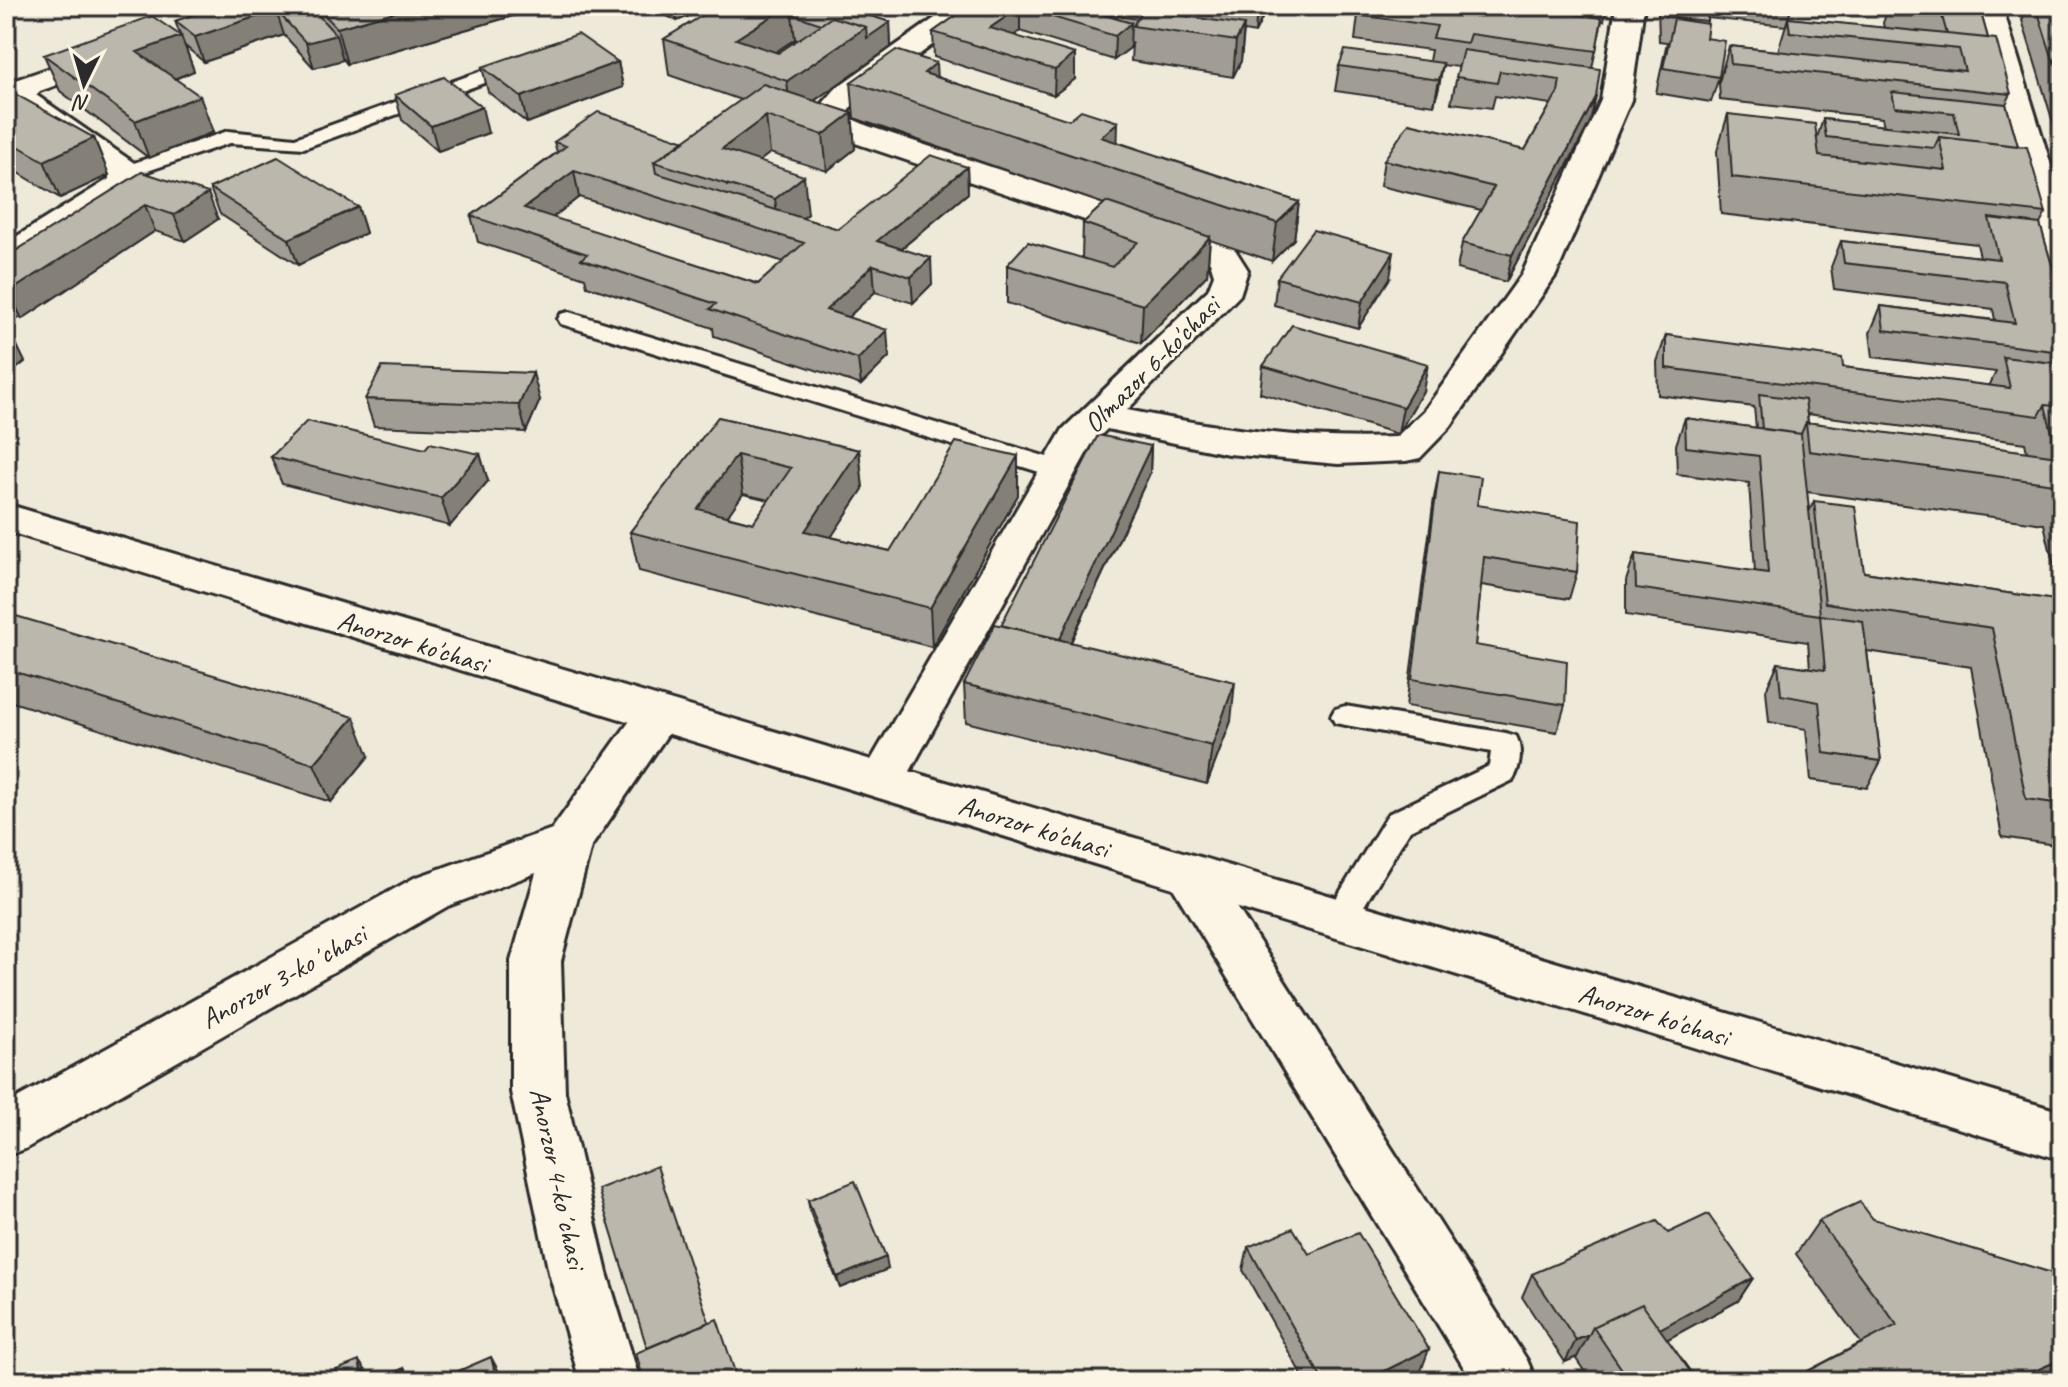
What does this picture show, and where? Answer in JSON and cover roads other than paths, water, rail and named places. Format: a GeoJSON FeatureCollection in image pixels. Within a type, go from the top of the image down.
{"type":"FeatureCollection","features":[{"type":"Feature","properties":{"kind":"street"},"geometry":{"type":"LineString","coordinates":[[1988,6],[2062,257]]}},
{"type":"Feature","properties":{"kind":"street","name":"Olmazor 6-ko'chasi"},"geometry":{"type":"LineString","coordinates":[[883,779],[1076,438],[1223,295],[1229,283],[1229,262],[1222,255],[857,133],[835,122],[834,108],[848,93],[954,9]]}},
{"type":"Feature","properties":{"kind":"street"},"geometry":{"type":"LineString","coordinates":[[1099,416],[1228,442],[1338,452],[1406,449],[1437,419],[1539,275],[1616,100],[1617,25]]}},
{"type":"Feature","properties":{"kind":"street"},"geometry":{"type":"LineString","coordinates":[[6,258],[124,183],[126,172],[28,106],[21,95],[29,85],[137,47]]}},
{"type":"Feature","properties":{"kind":"street","name":"Anorzor ko'chasi"},"geometry":{"type":"LineString","coordinates":[[6,517],[658,716],[883,779],[1339,920],[2062,1136]]}},
{"type":"Feature","properties":{"kind":"street","name":"Аnorzor 4-koʼchasi"},"geometry":{"type":"LineString","coordinates":[[610,1381],[578,1273],[538,1092],[536,961],[569,842],[658,716]]}},
{"type":"Feature","properties":{"kind":"street","name":"Аnorzor 3-koʼchasi"},"geometry":{"type":"LineString","coordinates":[[6,1132],[431,892],[569,842]]}},
{"type":"Feature","properties":{"kind":"street"},"geometry":{"type":"LineString","coordinates":[[1190,874],[1506,1381]]}},
{"type":"Feature","properties":{"kind":"lane"},"geometry":{"type":"LineString","coordinates":[[126,172],[228,137],[297,144],[544,55]]}},
{"type":"Feature","properties":{"kind":"lane"},"geometry":{"type":"LineString","coordinates":[[569,319],[1058,469]]}},
{"type":"Feature","properties":{"kind":"lane"},"geometry":{"type":"LineString","coordinates":[[1339,920],[1399,822],[1503,772],[1506,744],[1345,716]]}}]}
